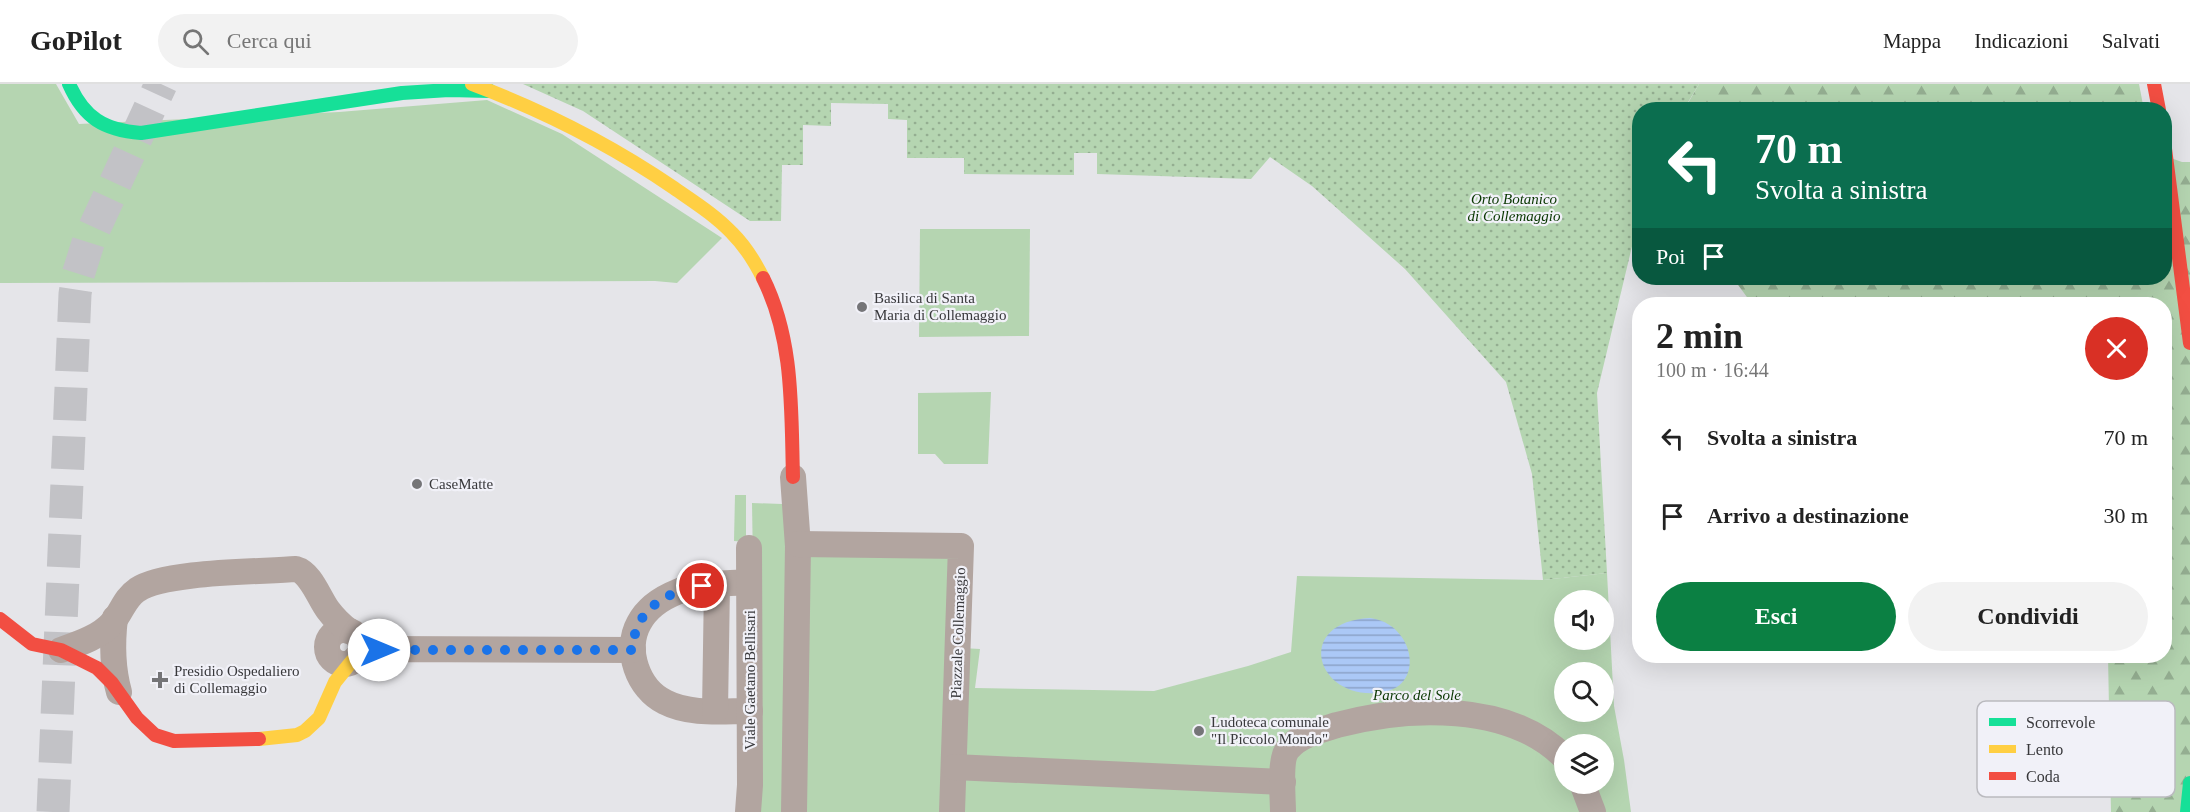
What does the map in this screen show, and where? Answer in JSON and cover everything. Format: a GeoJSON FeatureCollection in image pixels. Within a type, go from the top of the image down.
{"type":"FeatureCollection","features":[{"type":"Feature","properties":{"kind":"street"},"geometry":{"type":"LineString","coordinates":[[69,84],[78,104],[90,118],[112,129],[132,133],[163,131],[333,103],[425,91],[490,91]]}},
{"type":"Feature","properties":{"kind":"street"},"geometry":{"type":"LineString","coordinates":[[333,103],[357,93],[368,84]]}},
{"type":"Feature","properties":{"kind":"street"},"geometry":{"type":"LineString","coordinates":[[472,84],[570,125],[647,170],[711,214],[742,243],[767,288],[784,338],[790,392],[798,544],[794,812]]}},
{"type":"Feature","properties":{"kind":"street"},"geometry":{"type":"LineString","coordinates":[[2154,84],[2157,102]]}},
{"type":"Feature","properties":{"kind":"street"},"geometry":{"type":"LineString","coordinates":[[2172,203],[2190,343]]}},
{"type":"Feature","properties":{"kind":"street","name":"Piazzale Collemaggio"},"geometry":{"type":"LineString","coordinates":[[798,544],[961,546],[952,812]]}},
{"type":"Feature","properties":{"kind":"street","name":"Viale Gaetano Bellisari"},"geometry":{"type":"LineString","coordinates":[[748,812],[750,785],[749,548]]}},
{"type":"Feature","properties":{"kind":"street"},"geometry":{"type":"LineString","coordinates":[[61,650],[108,627],[129,597],[137,590],[157,581],[182,577],[296,569],[307,576],[329,612],[359,648],[633,650]]}},
{"type":"Feature","properties":{"kind":"street"},"geometry":{"type":"LineString","coordinates":[[749,582],[681,590],[659,602],[645,614],[638,625],[633,650],[635,664],[642,682],[658,698],[683,709],[750,711]]}},
{"type":"Feature","properties":{"kind":"street"},"geometry":{"type":"LineString","coordinates":[[715,711],[717,585]]}},
{"type":"Feature","properties":{"kind":"street"},"geometry":{"type":"LineString","coordinates":[[115,618],[113,667],[119,692]]}},
{"type":"Feature","properties":{"kind":"street"},"geometry":{"type":"LineString","coordinates":[[0,620],[32,644],[61,650],[97,668],[155,735],[184,742],[285,738],[306,731],[313,725],[324,708],[335,682],[359,648]]}},
{"type":"Feature","properties":{"kind":"street"},"geometry":{"type":"LineString","coordinates":[[1283,812],[1283,763],[1286,751],[1303,738],[1320,730],[1346,723],[1417,712],[1456,713],[1518,727],[1546,741],[1554,748]]}},
{"type":"Feature","properties":{"kind":"street"},"geometry":{"type":"LineString","coordinates":[[954,767],[1283,782]]}},
{"type":"Feature","properties":{"kind":"street"},"geometry":{"type":"LineString","coordinates":[[2187,812],[2190,783]]}},
{"type":"Feature","properties":{"kind":"street"},"geometry":{"type":"LineString","coordinates":[[1586,794],[1593,812]]}},
{"type":"Feature","properties":{"kind":"green space"},"geometry":{"type":"Polygon","coordinates":[[[0,84],[56,84],[79,124],[339,112],[487,100],[562,134],[722,238],[677,283],[655,281],[0,283],[0,84]]]}},
{"type":"Feature","properties":{"kind":"green space","name":"Orto Botanico di Collemaggio"},"geometry":{"type":"Polygon","coordinates":[[[523,84],[1699,84],[1688,102],[1632,102],[1632,246],[1597,393],[1607,573],[1543,580],[1532,474],[1506,382],[1405,269],[1312,186],[1270,157],[1251,179],[1097,174],[1097,153],[1074,153],[1074,175],[964,174],[964,158],[907,158],[907,120],[888,119],[888,104],[831,103],[831,126],[803,125],[803,165],[782,165],[781,221],[750,221],[583,111],[523,84]]]}},
{"type":"Feature","properties":{"kind":"green space"},"geometry":{"type":"Polygon","coordinates":[[[1699,84],[2139,84],[2142,102],[1689,102],[1699,84]]]}},
{"type":"Feature","properties":{"kind":"green space"},"geometry":{"type":"Polygon","coordinates":[[[2172,158],[2190,162],[2190,812],[2111,812],[2111,797],[2175,797],[2175,701],[2109,701],[2108,663],[2172,663],[2172,297],[1747,297],[1738,285],[2172,285],[2172,158]]]}},
{"type":"Feature","properties":{"kind":"green space"},"geometry":{"type":"Polygon","coordinates":[[[920,229],[1030,229],[1029,336],[919,337],[920,229]]]}},
{"type":"Feature","properties":{"kind":"green space"},"geometry":{"type":"Polygon","coordinates":[[[991,392],[988,464],[944,464],[935,454],[918,454],[918,393],[991,392]]]}},
{"type":"Feature","properties":{"kind":"green space"},"geometry":{"type":"Polygon","coordinates":[[[735,495],[746,495],[746,542],[734,541],[735,495]]]}},
{"type":"Feature","properties":{"kind":"green space"},"geometry":{"type":"Polygon","coordinates":[[[752,503],[782,504],[794,544],[790,812],[757,812],[752,503]]]}},
{"type":"Feature","properties":{"kind":"green space"},"geometry":{"type":"Polygon","coordinates":[[[803,549],[957,551],[948,812],[799,812],[803,549]]]}},
{"type":"Feature","properties":{"kind":"green space","name":"Parco del Sole"},"geometry":{"type":"Polygon","coordinates":[[[1607,573],[1608,590],[1554,590],[1554,650],[1611,650],[1612,662],[1554,662],[1554,722],[1614,722],[1614,706],[1631,812],[956,812],[962,648],[980,649],[975,688],[1154,691],[1291,652],[1297,576],[1543,580],[1607,573]]]}},
{"type":"Feature","properties":{"kind":"water"},"geometry":{"type":"Polygon","coordinates":[[[1370,618],[1385,623],[1397,631],[1410,656],[1409,669],[1404,681],[1393,689],[1377,693],[1356,691],[1339,684],[1328,673],[1322,659],[1322,645],[1330,632],[1346,623],[1370,618]]]}},
{"type":"Feature","properties":{"kind":"tunnel"},"geometry":{"type":"LineString","coordinates":[[53,812],[75,294],[78,275],[89,240],[161,84]]}},
{"type":"Feature","properties":{"kind":"traffic: fast"},"geometry":{"type":"LineString","coordinates":[[69,84],[81,106],[97,120],[116,129],[141,133],[402,93],[449,90],[490,91]]}},
{"type":"Feature","properties":{"kind":"traffic: fast"},"geometry":{"type":"LineString","coordinates":[[2187,812],[2190,783]]}},
{"type":"Feature","properties":{"kind":"traffic: slow"},"geometry":{"type":"LineString","coordinates":[[472,84],[576,130],[626,157],[674,188],[732,233],[749,254],[763,278]]}},
{"type":"Feature","properties":{"kind":"traffic: slow"},"geometry":{"type":"LineString","coordinates":[[259,739],[297,735],[305,731],[319,718],[335,682],[352,661]]}},
{"type":"Feature","properties":{"kind":"traffic: jam"},"geometry":{"type":"LineString","coordinates":[[2154,84],[2157,102]]}},
{"type":"Feature","properties":{"kind":"traffic: jam"},"geometry":{"type":"LineString","coordinates":[[2172,203],[2190,343]]}},
{"type":"Feature","properties":{"kind":"traffic: jam"},"geometry":{"type":"LineString","coordinates":[[763,278],[773,302],[786,350],[791,400],[793,477]]}},
{"type":"Feature","properties":{"kind":"traffic: jam"},"geometry":{"type":"LineString","coordinates":[[0,619],[32,644],[61,650],[97,668],[112,683],[137,718],[155,735],[174,741],[259,739]]}},
{"type":"Feature","properties":{"kind":"place","name":"Basilica di Santa Maria di Collemaggio"},"geometry":{"type":"Point","coordinates":[862,307]}},
{"type":"Feature","properties":{"kind":"place","name":"CaseMatte"},"geometry":{"type":"Point","coordinates":[417,484]}},
{"type":"Feature","properties":{"kind":"place","name":"Presidio Ospedaliero di Collemaggio"},"geometry":{"type":"Point","coordinates":[160,680]}},
{"type":"Feature","properties":{"kind":"place","name":"Ludoteca comunale \"Il Piccolo Mondo\""},"geometry":{"type":"Point","coordinates":[1199,731]}},
{"type":"Feature","properties":{"kind":"route"},"geometry":{"type":"LineString","coordinates":[[379,650],[633,650],[638,625],[653,606],[664,597],[676,592],[702,586]]}}]}
